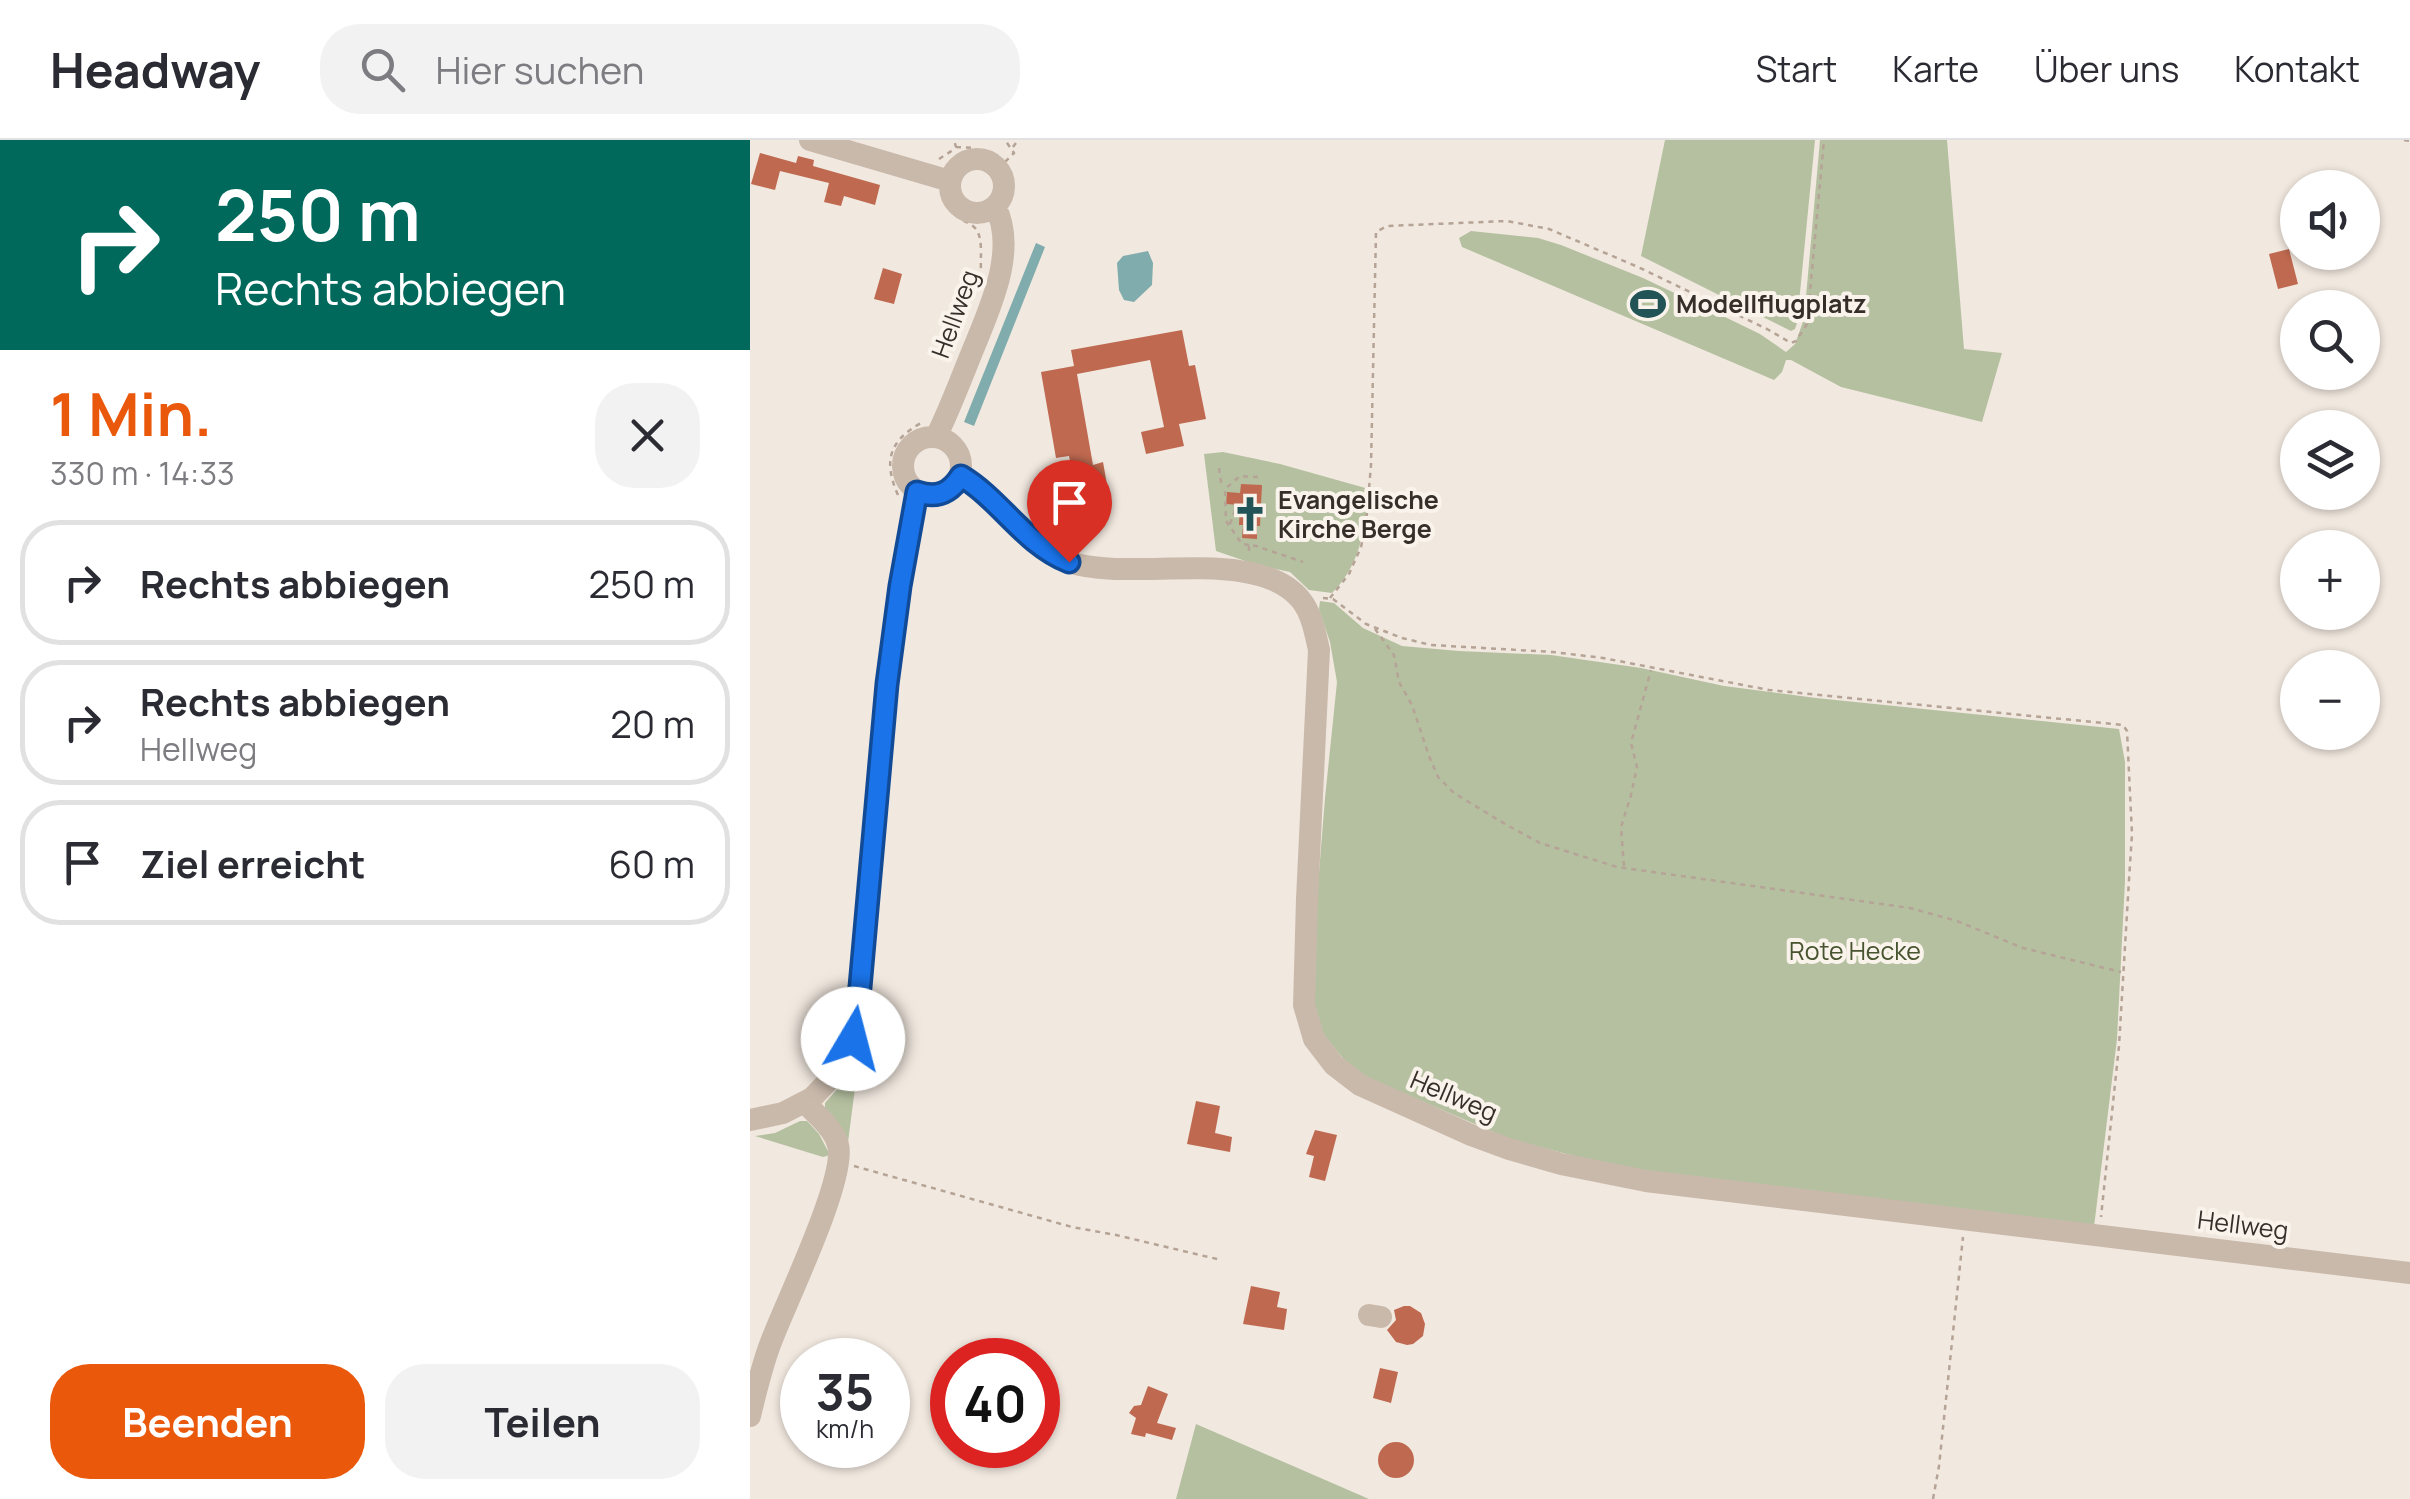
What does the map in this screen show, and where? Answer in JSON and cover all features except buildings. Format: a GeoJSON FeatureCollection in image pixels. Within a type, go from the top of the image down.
{"type":"FeatureCollection","features":[{"type":"Feature","properties":{"kind":"street"},"geometry":{"type":"LineString","coordinates":[[810,140],[941,178],[964,210],[980,214],[996,206]]}},
{"type":"Feature","properties":{"kind":"street"},"geometry":{"type":"LineString","coordinates":[[941,178],[959,165],[966,147],[998,169]]}},
{"type":"Feature","properties":{"kind":"street","name":"Hellweg"},"geometry":{"type":"LineString","coordinates":[[932,426],[955,396],[1000,275],[1002,223],[996,206],[1004,192],[998,169]]}},
{"type":"Feature","properties":{"kind":"street"},"geometry":{"type":"LineString","coordinates":[[750,1120],[770,1117],[805,1103],[821,1090],[844,1060],[853,1039],[900,586],[908,493],[904,456],[932,426],[958,452],[961,476],[954,486],[936,496],[908,493]]}},
{"type":"Feature","properties":{"kind":"street"},"geometry":{"type":"LineString","coordinates":[[961,476],[1043,549],[1069,562],[1102,569],[1246,573],[1282,584],[1302,602]]}},
{"type":"Feature","properties":{"kind":"street","name":"Hellweg"},"geometry":{"type":"LineString","coordinates":[[1302,602],[1311,616],[1320,650],[1304,1005],[1314,1040],[1334,1065],[1360,1086],[1484,1139],[1561,1164],[1646,1181],[2410,1273]]}},
{"type":"Feature","properties":{"kind":"street"},"geometry":{"type":"LineString","coordinates":[[750,1416],[769,1346],[829,1199],[838,1161],[835,1136],[805,1103]]}},
{"type":"Feature","properties":{"kind":"path"},"geometry":{"type":"LineString","coordinates":[[998,169],[1014,153],[1005,140]]}},
{"type":"Feature","properties":{"kind":"path"},"geometry":{"type":"LineString","coordinates":[[1012,148],[1018,140]]}},
{"type":"Feature","properties":{"kind":"path"},"geometry":{"type":"LineString","coordinates":[[1329,599],[1348,574],[1361,547],[1366,524],[1376,232],[1387,226],[1508,222],[1549,229],[1791,343],[1806,324],[1824,140]]}},
{"type":"Feature","properties":{"kind":"path"},"geometry":{"type":"LineString","coordinates":[[2404,140],[2410,140]]}},
{"type":"Feature","properties":{"kind":"path"},"geometry":{"type":"LineString","coordinates":[[966,147],[937,160],[941,178],[930,189],[941,196],[953,213],[974,226],[981,279]]}},
{"type":"Feature","properties":{"kind":"path"},"geometry":{"type":"LineString","coordinates":[[908,493],[890,474],[893,446],[921,423],[932,426]]}},
{"type":"Feature","properties":{"kind":"path"},"geometry":{"type":"LineString","coordinates":[[1219,468],[1225,488],[1226,521],[1242,544],[1303,562]]}},
{"type":"Feature","properties":{"kind":"path"},"geometry":{"type":"LineString","coordinates":[[1225,488],[1240,476],[1259,477]]}},
{"type":"Feature","properties":{"kind":"path"},"geometry":{"type":"LineString","coordinates":[[1229,525],[1237,504]]}},
{"type":"Feature","properties":{"kind":"path"},"geometry":{"type":"LineString","coordinates":[[1246,573],[1249,546]]}},
{"type":"Feature","properties":{"kind":"path"},"geometry":{"type":"LineString","coordinates":[[1302,602],[1308,598],[1329,599],[1374,627],[1431,645],[1553,652],[1770,690],[2123,725],[2132,834],[2119,1046],[2098,1236]]}},
{"type":"Feature","properties":{"kind":"path"},"geometry":{"type":"LineString","coordinates":[[1374,627],[1394,655],[1399,682],[1412,705],[1438,777],[1454,792],[1540,843],[1624,868],[1910,908],[2022,948],[2123,972]]}},
{"type":"Feature","properties":{"kind":"path"},"geometry":{"type":"LineString","coordinates":[[1624,868],[1621,827],[1636,767],[1630,743],[1652,668]]}},
{"type":"Feature","properties":{"kind":"path"},"geometry":{"type":"LineString","coordinates":[[838,1161],[1072,1228],[1221,1260]]}},
{"type":"Feature","properties":{"kind":"path"},"geometry":{"type":"LineString","coordinates":[[1933,1499],[1965,1220]]}},
{"type":"Feature","properties":{"kind":"green space"},"geometry":{"type":"Polygon","coordinates":[[[1665,140],[1815,140],[1795,329],[1791,331],[1641,256],[1665,140]]]}},
{"type":"Feature","properties":{"kind":"green space"},"geometry":{"type":"Polygon","coordinates":[[[1820,140],[1947,140],[1964,349],[2002,353],[1982,422],[1841,387],[1791,360],[1786,360],[1774,380],[1462,247],[1459,238],[1471,231],[1538,238],[1561,245],[1643,278],[1760,334],[1786,352],[1795,344],[1804,319],[1820,140]]]}},
{"type":"Feature","properties":{"kind":"green space"},"geometry":{"type":"Polygon","coordinates":[[[1223,452],[1369,489],[1355,558],[1332,593],[1309,590],[1290,572],[1216,551],[1204,454],[1223,452]]]}},
{"type":"Feature","properties":{"kind":"green space","name":"Rote Hecke"},"geometry":{"type":"Polygon","coordinates":[[[1320,601],[1334,603],[1363,628],[1402,646],[1551,655],[1816,698],[2119,729],[2125,762],[2125,881],[2117,1039],[2094,1227],[1648,1175],[1512,1140],[1354,1072],[1321,1031],[1314,1004],[1314,935],[1337,682],[1320,601]]]}},
{"type":"Feature","properties":{"kind":"green space"},"geometry":{"type":"Polygon","coordinates":[[[858,1065],[848,1142],[825,1112],[825,1103],[858,1065]]]}},
{"type":"Feature","properties":{"kind":"green space"},"geometry":{"type":"Polygon","coordinates":[[[807,1121],[819,1134],[830,1155],[823,1157],[755,1136],[775,1133],[807,1121]]]}},
{"type":"Feature","properties":{"kind":"green space"},"geometry":{"type":"Polygon","coordinates":[[[1196,1424],[1369,1499],[1176,1499],[1196,1424]]]}},
{"type":"Feature","properties":{"kind":"water"},"geometry":{"type":"Polygon","coordinates":[[[1036,243],[1045,247],[974,426],[964,422],[1036,243]]]}},
{"type":"Feature","properties":{"kind":"water"},"geometry":{"type":"Polygon","coordinates":[[[1148,251],[1153,263],[1152,285],[1134,302],[1124,300],[1119,290],[1117,263],[1123,256],[1148,251]]]}},
{"type":"Feature","properties":{"kind":"place","name":"Modellflugplatz"},"geometry":{"type":"Point","coordinates":[1648,304]}},
{"type":"Feature","properties":{"kind":"place","name":"Evangelische Kirche Berge"},"geometry":{"type":"Point","coordinates":[1250,514]}},
{"type":"Feature","properties":{"kind":"route"},"geometry":{"type":"LineString","coordinates":[[853,1039],[887,684],[917,492],[936,496],[954,486],[961,476],[993,500],[1043,549],[1069,562]]}}]}
